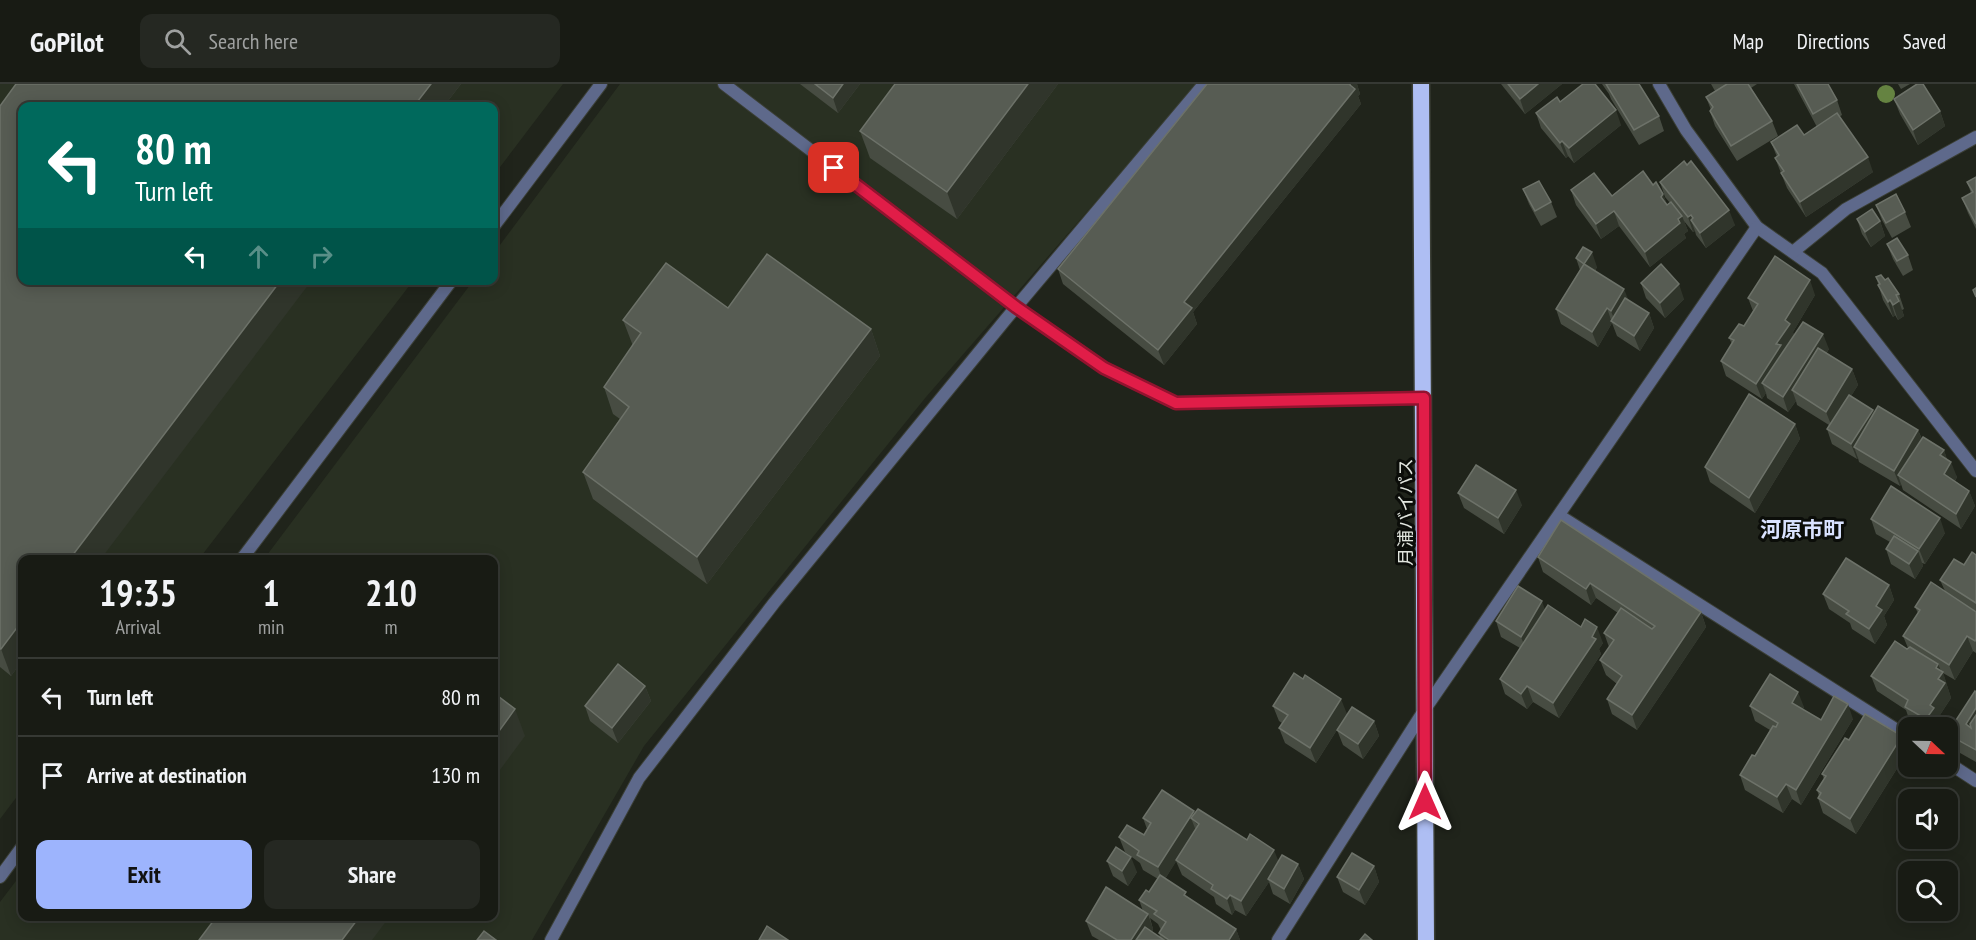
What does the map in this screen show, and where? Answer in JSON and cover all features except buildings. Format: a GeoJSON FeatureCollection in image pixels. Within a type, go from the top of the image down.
{"type":"FeatureCollection","features":[{"type":"Feature","properties":{"kind":"highway","name":"月浦バイパス"},"geometry":{"type":"LineString","coordinates":[[1420,84],[1426,940]]}},
{"type":"Feature","properties":{"kind":"street"},"geometry":{"type":"LineString","coordinates":[[498,221],[601,84]]}},
{"type":"Feature","properties":{"kind":"street"},"geometry":{"type":"LineString","coordinates":[[724,84],[1016,307],[1104,368],[1176,403],[1424,398]]}},
{"type":"Feature","properties":{"kind":"street"},"geometry":{"type":"LineString","coordinates":[[551,940],[639,778],[774,603],[1016,307],[1204,84]]}},
{"type":"Feature","properties":{"kind":"street"},"geometry":{"type":"LineString","coordinates":[[1659,84],[1686,130],[1757,227],[1822,273],[1976,471]]}},
{"type":"Feature","properties":{"kind":"street"},"geometry":{"type":"LineString","coordinates":[[1793,252],[1846,209],[1976,137]]}},
{"type":"Feature","properties":{"kind":"street"},"geometry":{"type":"LineString","coordinates":[[1278,940],[1425,710],[1757,227]]}},
{"type":"Feature","properties":{"kind":"street"},"geometry":{"type":"LineString","coordinates":[[245,555],[448,285]]}},
{"type":"Feature","properties":{"kind":"street"},"geometry":{"type":"LineString","coordinates":[[1560,516],[1898,731]]}},
{"type":"Feature","properties":{"kind":"street"},"geometry":{"type":"LineString","coordinates":[[1958,769],[1976,781]]}},
{"type":"Feature","properties":{"kind":"street"},"geometry":{"type":"LineString","coordinates":[[0,877],[18,852]]}},
{"type":"Feature","properties":{"kind":"shaded area"},"geometry":{"type":"Polygon","coordinates":[[[0,84],[563,84],[498,170],[498,102],[18,102],[18,285],[410,285],[202,555],[18,555],[18,795],[0,819],[0,84]]]}},
{"type":"Feature","properties":{"kind":"shaded area"},"geometry":{"type":"Polygon","coordinates":[[[620,84],[1198,84],[926,397],[644,746],[532,940],[0,940],[0,902],[18,878],[18,921],[498,921],[498,555],[267,555],[470,285],[498,285],[498,248],[620,84]]]}},
{"type":"Feature","properties":{"kind":"district","name":"河原市町"},"geometry":{"type":"Point","coordinates":[1802,529]}},
{"type":"Feature","properties":{"kind":"route"},"geometry":{"type":"LineString","coordinates":[[834,168],[1016,307],[1104,368],[1176,403],[1424,398],[1425,802]]}}]}
